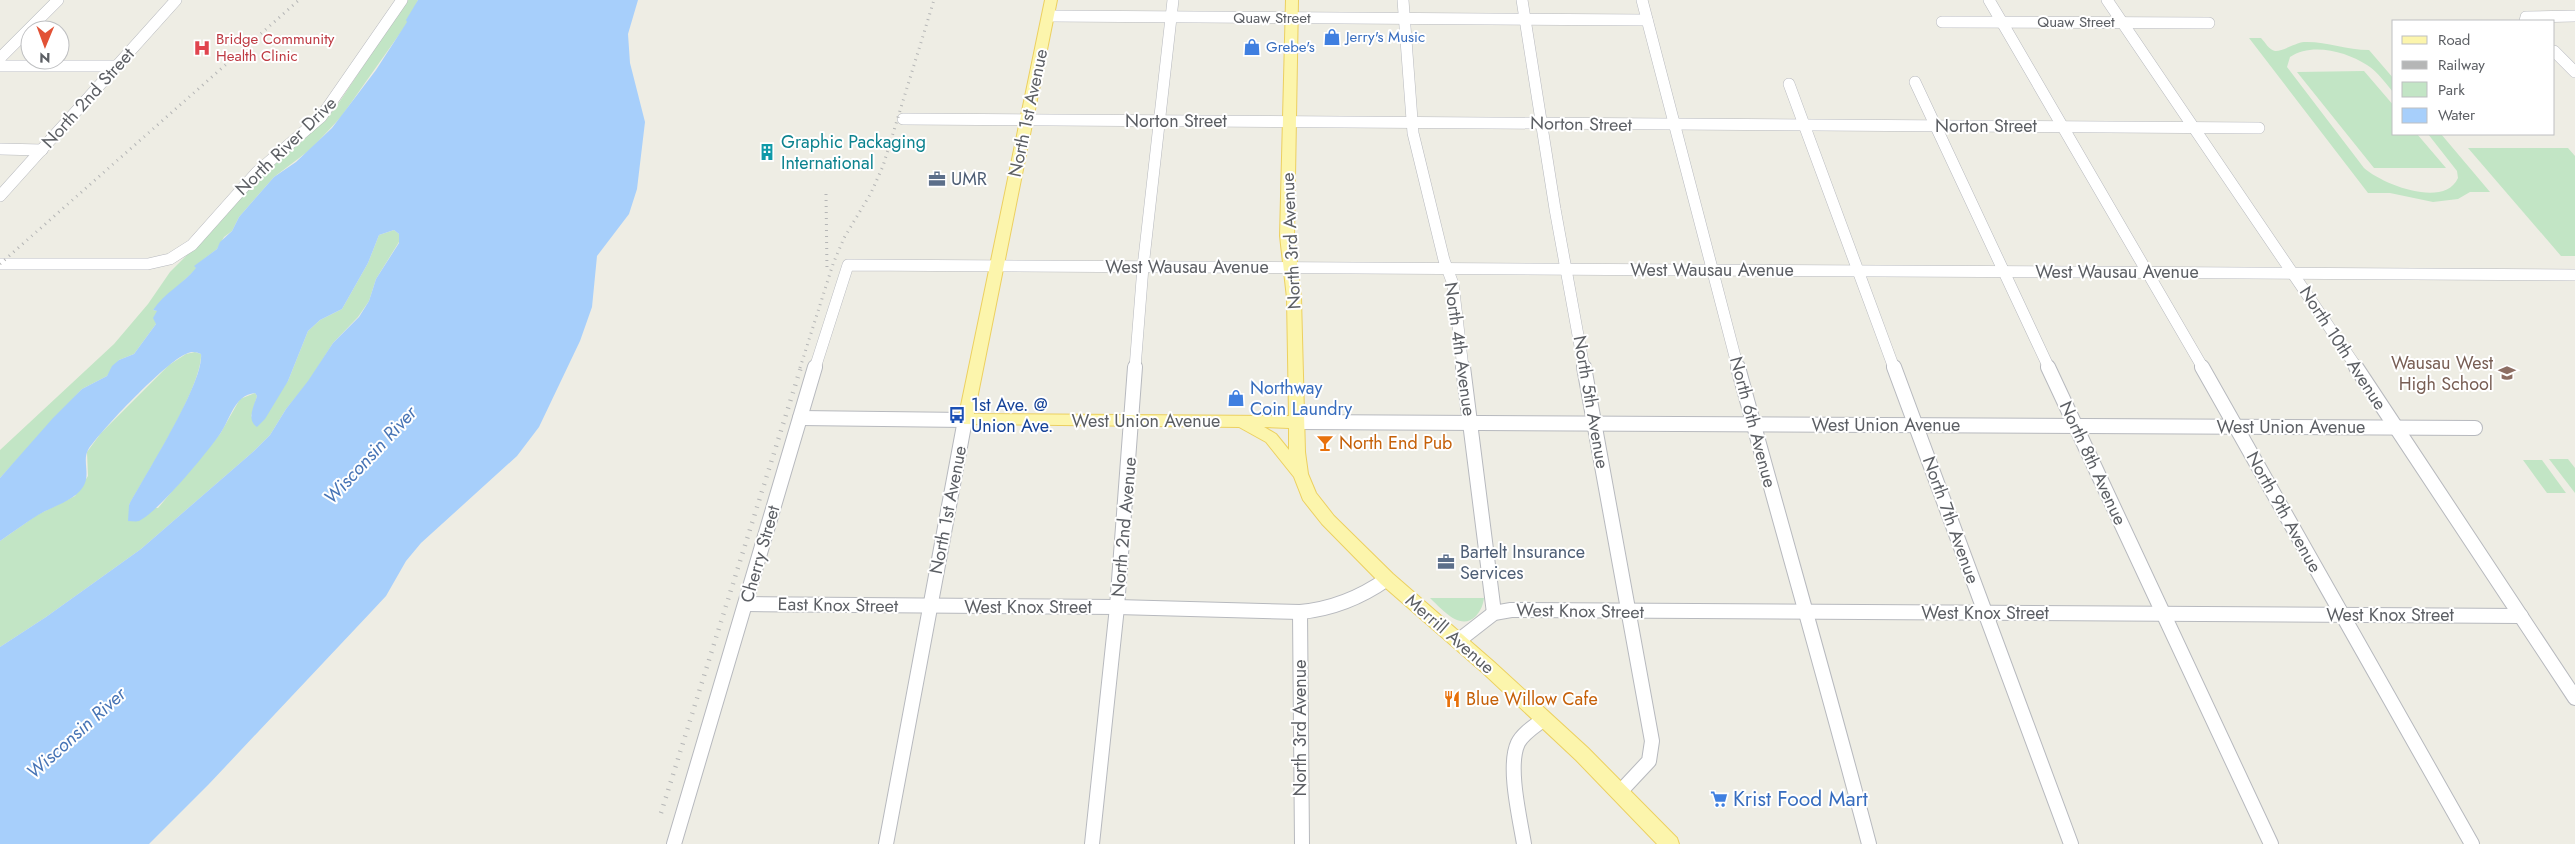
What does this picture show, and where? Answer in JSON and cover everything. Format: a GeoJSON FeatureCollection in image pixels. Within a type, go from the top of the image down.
{"type":"FeatureCollection","features":[{"type":"Feature","properties":{"kind":"main road","name":"North 1st Avenue"},"geometry":{"type":"LineString","coordinates":[[965,420],[1051,0]]}},
{"type":"Feature","properties":{"kind":"main road","name":"North 3rd Avenue"},"geometry":{"type":"LineString","coordinates":[[1292,0],[1287,236],[1294,298],[1297,452]]}},
{"type":"Feature","properties":{"kind":"main road","name":"West Union Avenue"},"geometry":{"type":"LineString","coordinates":[[965,420],[1296,422]]}},
{"type":"Feature","properties":{"kind":"main road"},"geometry":{"type":"LineString","coordinates":[[1238,422],[1267,435],[1282,450],[1300,474]]}},
{"type":"Feature","properties":{"kind":"main road","name":"Merrill Avenue"},"geometry":{"type":"LineString","coordinates":[[1297,452],[1300,474],[1309,496],[1328,520],[1387,580],[1544,719],[1620,792],[1670,844]]}},
{"type":"Feature","properties":{"kind":"street"},"geometry":{"type":"LineString","coordinates":[[0,58],[58,0]]}},
{"type":"Feature","properties":{"kind":"street","name":"North 2nd Street"},"geometry":{"type":"LineString","coordinates":[[0,196],[176,0]]}},
{"type":"Feature","properties":{"kind":"street","name":"North River Drive"},"geometry":{"type":"LineString","coordinates":[[0,264],[148,264],[174,257],[195,243],[257,172],[325,112],[402,0]]}},
{"type":"Feature","properties":{"kind":"street","name":"North 2nd Avenue"},"geometry":{"type":"LineString","coordinates":[[1092,844],[1117,607],[1143,267],[1173,0]]}},
{"type":"Feature","properties":{"kind":"street","name":"North 4th Avenue"},"geometry":{"type":"LineString","coordinates":[[1403,0],[1412,123],[1453,284],[1494,613]]}},
{"type":"Feature","properties":{"kind":"street","name":"North 5th Avenue"},"geometry":{"type":"LineString","coordinates":[[1522,0],[1594,424],[1652,745],[1647,764],[1620,792]]}},
{"type":"Feature","properties":{"kind":"street","name":"North 6th Avenue"},"geometry":{"type":"LineString","coordinates":[[1642,0],[1673,125],[1869,844]]}},
{"type":"Feature","properties":{"kind":"street","name":"North 9th Avenue"},"geometry":{"type":"LineString","coordinates":[[1989,0],[2149,273],[2472,844]]}},
{"type":"Feature","properties":{"kind":"street","name":"North 10th Avenue"},"geometry":{"type":"LineString","coordinates":[[2107,0],[2294,274],[2575,698]]}},
{"type":"Feature","properties":{"kind":"street","name":"Quaw Street"},"geometry":{"type":"LineString","coordinates":[[1048,16],[1647,20]]}},
{"type":"Feature","properties":{"kind":"street"},"geometry":{"type":"LineString","coordinates":[[2525,19],[2575,16]]}},
{"type":"Feature","properties":{"kind":"street","name":"Quaw Street"},"geometry":{"type":"LineString","coordinates":[[1942,22],[2209,23]]}},
{"type":"Feature","properties":{"kind":"street"},"geometry":{"type":"LineString","coordinates":[[2555,51],[2575,72]]}},
{"type":"Feature","properties":{"kind":"street"},"geometry":{"type":"LineString","coordinates":[[0,66],[116,66]]}},
{"type":"Feature","properties":{"kind":"street","name":"North 8th Avenue"},"geometry":{"type":"LineString","coordinates":[[1915,82],[2271,844]]}},
{"type":"Feature","properties":{"kind":"street","name":"North 7th Avenue"},"geometry":{"type":"LineString","coordinates":[[1789,84],[2071,844]]}},
{"type":"Feature","properties":{"kind":"street","name":"Norton Street"},"geometry":{"type":"LineString","coordinates":[[903,119],[2259,128]]}},
{"type":"Feature","properties":{"kind":"street"},"geometry":{"type":"LineString","coordinates":[[0,149],[42,150]]}},
{"type":"Feature","properties":{"kind":"street","name":"West Wausau Avenue"},"geometry":{"type":"LineString","coordinates":[[848,265],[2575,275]]}},
{"type":"Feature","properties":{"kind":"street","name":"Cherry Street"},"geometry":{"type":"LineString","coordinates":[[674,844],[800,418],[848,265]]}},
{"type":"Feature","properties":{"kind":"street"},"geometry":{"type":"LineString","coordinates":[[800,418],[965,420]]}},
{"type":"Feature","properties":{"kind":"street","name":"North 1st Avenue"},"geometry":{"type":"LineString","coordinates":[[886,844],[965,420]]}},
{"type":"Feature","properties":{"kind":"street","name":"West Union Avenue"},"geometry":{"type":"LineString","coordinates":[[1296,422],[2475,428]]}},
{"type":"Feature","properties":{"kind":"street","name":"West Knox Street"},"geometry":{"type":"LineString","coordinates":[[930,606],[1117,607],[1300,612],[1328,609],[1351,602],[1387,580]]}},
{"type":"Feature","properties":{"kind":"street","name":"East Knox Street"},"geometry":{"type":"LineString","coordinates":[[746,604],[930,606]]}},
{"type":"Feature","properties":{"kind":"street","name":"West Knox Street"},"geometry":{"type":"LineString","coordinates":[[1458,641],[1494,613],[1511,610],[2521,616]]}},
{"type":"Feature","properties":{"kind":"street","name":"North 3rd Avenue"},"geometry":{"type":"LineString","coordinates":[[1300,612],[1302,844]]}},
{"type":"Feature","properties":{"kind":"street"},"geometry":{"type":"LineString","coordinates":[[1524,844],[1515,753],[1518,743],[1524,735],[1544,719]]}},
{"type":"Feature","properties":{"kind":"green space"},"geometry":{"type":"Polygon","coordinates":[[[407,0],[418,0],[408,22],[341,117],[311,149],[274,177],[239,217],[232,231],[224,237],[217,249],[195,266],[197,268],[153,310],[157,311],[156,324],[134,354],[119,360],[107,376],[82,389],[0,478],[0,450],[114,344],[148,304],[170,272],[214,228],[253,183],[334,110],[407,0]]]}},
{"type":"Feature","properties":{"kind":"green space"},"geometry":{"type":"Polygon","coordinates":[[[2249,38],[2261,38],[2269,48],[2275,51],[2304,42],[2369,50],[2392,77],[2392,91],[2371,68],[2359,60],[2340,53],[2308,50],[2290,57],[2287,67],[2364,168],[2384,181],[2412,191],[2427,193],[2440,192],[2451,187],[2458,178],[2457,171],[2429,135],[2442,135],[2490,192],[2470,192],[2458,199],[2433,202],[2390,193],[2368,193],[2249,38]]]}},
{"type":"Feature","properties":{"kind":"green space"},"geometry":{"type":"Polygon","coordinates":[[[2364,71],[2392,104],[2392,135],[2418,135],[2446,168],[2374,168],[2297,72],[2364,71]]]}},
{"type":"Feature","properties":{"kind":"green space"},"geometry":{"type":"Polygon","coordinates":[[[2468,148],[2568,148],[2575,156],[2575,256],[2561,256],[2468,148]]]}},
{"type":"Feature","properties":{"kind":"green space"},"geometry":{"type":"Polygon","coordinates":[[[394,230],[399,234],[399,242],[376,279],[369,301],[358,317],[333,343],[309,381],[286,409],[270,435],[141,549],[46,617],[0,647],[0,541],[37,515],[75,496],[88,476],[87,452],[101,433],[169,365],[186,354],[195,352],[201,354],[199,369],[193,387],[183,408],[129,505],[158,508],[220,434],[240,399],[255,393],[257,396],[251,417],[288,381],[308,331],[320,320],[342,309],[368,263],[379,235],[394,230]]]}},
{"type":"Feature","properties":{"kind":"green space"},"geometry":{"type":"Polygon","coordinates":[[[2549,459],[2568,459],[2575,468],[2575,493],[2549,459]]]}},
{"type":"Feature","properties":{"kind":"green space"},"geometry":{"type":"Polygon","coordinates":[[[2523,460],[2542,460],[2566,493],[2547,493],[2523,460]]]}},
{"type":"Feature","properties":{"kind":"green space"},"geometry":{"type":"Polygon","coordinates":[[[1430,598],[1484,598],[1476,616],[1464,621],[1458,620],[1446,613],[1430,598]]]}},
{"type":"Feature","properties":{"kind":"water","name":"Wisconsin River"},"geometry":{"type":"Polygon","coordinates":[[[418,0],[638,0],[628,34],[630,63],[645,122],[637,189],[629,214],[597,256],[592,307],[580,341],[539,427],[517,456],[421,543],[406,561],[386,596],[209,784],[149,844],[0,844],[0,647],[46,617],[141,549],[270,435],[333,343],[359,317],[369,301],[376,279],[399,243],[399,234],[394,230],[379,235],[368,263],[342,309],[320,320],[308,331],[288,381],[265,419],[257,427],[252,421],[251,417],[257,396],[255,393],[242,398],[233,409],[220,434],[204,455],[170,494],[139,521],[128,521],[129,505],[184,407],[199,368],[201,354],[199,353],[192,352],[186,354],[164,369],[106,428],[86,454],[86,478],[79,492],[69,500],[38,515],[0,541],[0,478],[53,418],[82,389],[107,376],[112,366],[119,360],[134,354],[156,324],[153,318],[157,311],[153,310],[158,304],[191,274],[196,268],[194,266],[217,249],[220,242],[232,231],[239,217],[274,177],[296,162],[332,128],[376,70],[407,22],[406,20],[418,0]]]}},
{"type":"Feature","properties":{"kind":"railway"},"geometry":{"type":"LineString","coordinates":[[0,264],[299,0]]}},
{"type":"Feature","properties":{"kind":"railway"},"geometry":{"type":"LineString","coordinates":[[800,368],[833,264],[844,238],[871,193],[883,166],[934,0]]}},
{"type":"Feature","properties":{"kind":"railway"},"geometry":{"type":"LineString","coordinates":[[826,194],[827,271]]}},
{"type":"Feature","properties":{"kind":"railway"},"geometry":{"type":"LineString","coordinates":[[661,813],[801,367]]}},
{"type":"Feature","properties":{"kind":"place","name":"Jerry's Music"},"geometry":{"type":"Point","coordinates":[1332,37]}},
{"type":"Feature","properties":{"kind":"place","name":"Grebe's"},"geometry":{"type":"Point","coordinates":[1252,47]}},
{"type":"Feature","properties":{"kind":"place","name":"Bridge Community Health Clinic"},"geometry":{"type":"Point","coordinates":[202,48]}},
{"type":"Feature","properties":{"kind":"place","name":"Graphic Packaging International"},"geometry":{"type":"Point","coordinates":[767,152]}},
{"type":"Feature","properties":{"kind":"place","name":"UMR"},"geometry":{"type":"Point","coordinates":[937,179]}},
{"type":"Feature","properties":{"kind":"place","name":"Wausau West High School"},"geometry":{"type":"Point","coordinates":[2507,373]}},
{"type":"Feature","properties":{"kind":"place","name":"Northway Coin Laundry"},"geometry":{"type":"Point","coordinates":[1236,398]}},
{"type":"Feature","properties":{"kind":"place","name":"1st Ave. @ Union Ave."},"geometry":{"type":"Point","coordinates":[957,415]}},
{"type":"Feature","properties":{"kind":"place","name":"North End Pub"},"geometry":{"type":"Point","coordinates":[1325,443]}},
{"type":"Feature","properties":{"kind":"place","name":"Bartelt Insurance Services"},"geometry":{"type":"Point","coordinates":[1446,562]}},
{"type":"Feature","properties":{"kind":"place","name":"Blue Willow Cafe"},"geometry":{"type":"Point","coordinates":[1452,699]}},
{"type":"Feature","properties":{"kind":"place","name":"Krist Food Mart"},"geometry":{"type":"Point","coordinates":[1719,799]}}]}
